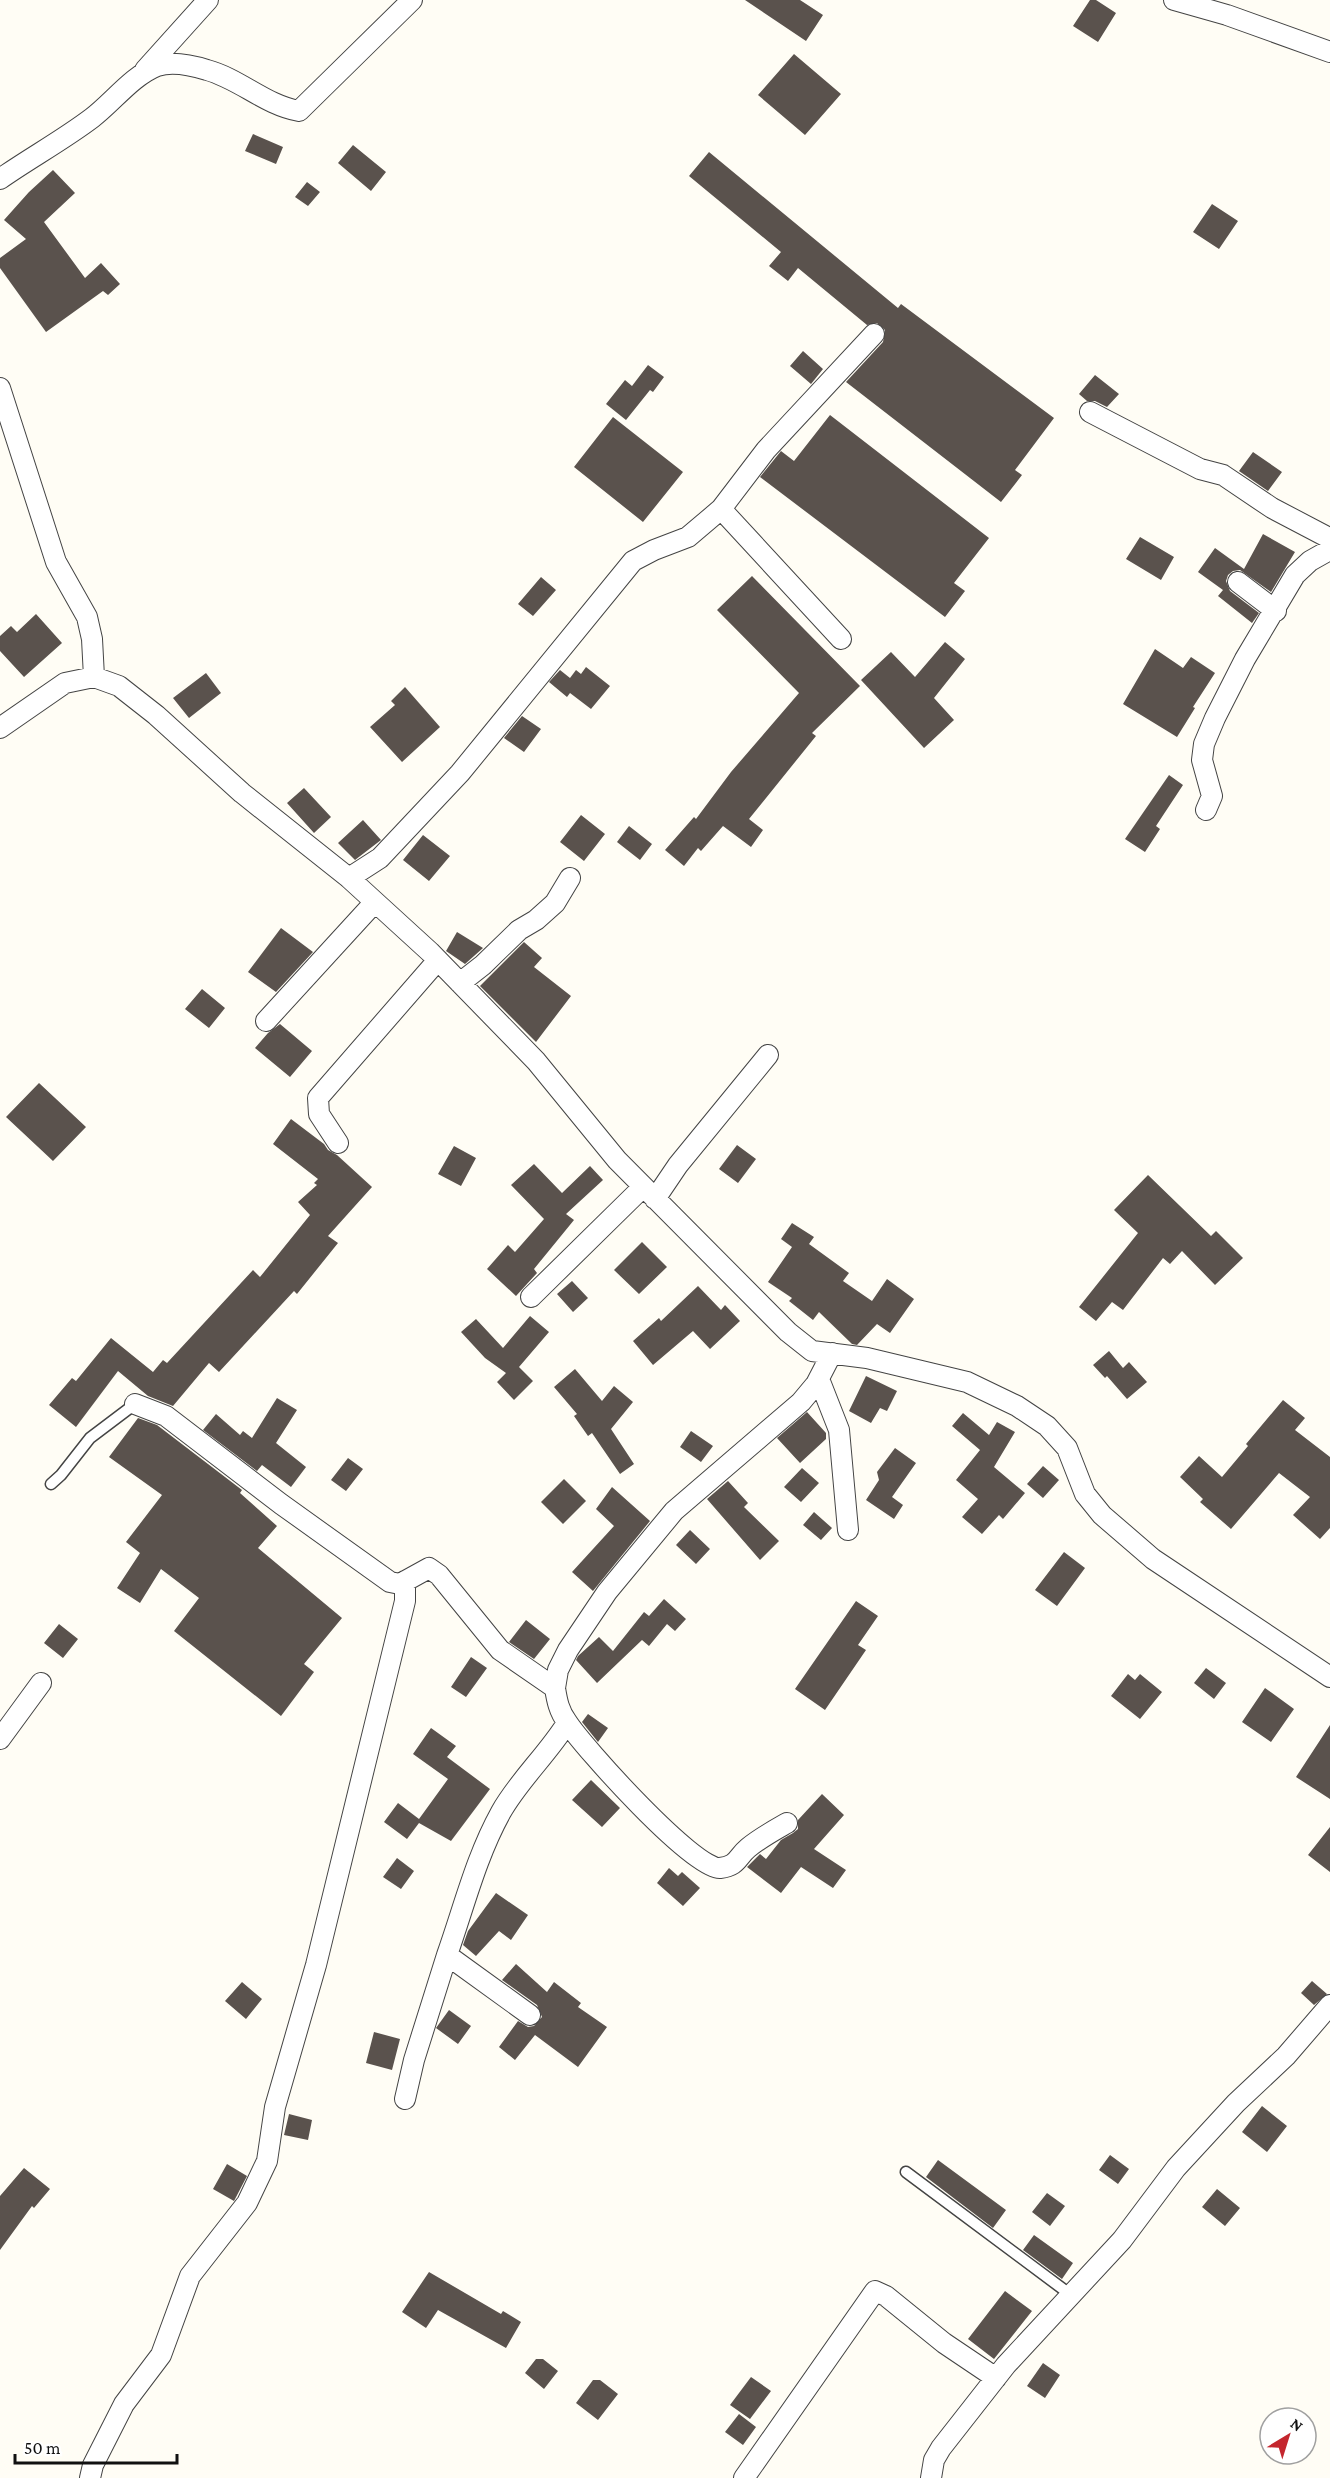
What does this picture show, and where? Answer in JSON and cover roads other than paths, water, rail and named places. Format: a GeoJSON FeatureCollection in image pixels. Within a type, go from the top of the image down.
{"type":"FeatureCollection","features":[{"type":"Feature","properties":{"kind":"street"},"geometry":{"type":"LineString","coordinates":[[0,179],[86,123],[141,75],[208,0]]}},
{"type":"Feature","properties":{"kind":"street"},"geometry":{"type":"LineString","coordinates":[[141,75],[158,66],[182,64],[209,70],[268,102],[285,109],[299,111],[412,0]]}},
{"type":"Feature","properties":{"kind":"street"},"geometry":{"type":"LineString","coordinates":[[1174,0],[1227,15],[1330,52]]}},
{"type":"Feature","properties":{"kind":"street"},"geometry":{"type":"LineString","coordinates":[[349,878],[380,858],[460,773],[633,561],[688,537],[722,509],[766,450],[874,334]]}},
{"type":"Feature","properties":{"kind":"street"},"geometry":{"type":"LineString","coordinates":[[0,388],[56,562],[87,617],[92,639],[94,677]]}},
{"type":"Feature","properties":{"kind":"street"},"geometry":{"type":"LineString","coordinates":[[1090,412],[1200,469],[1223,475],[1329,548],[1295,575],[1276,611],[1245,659],[1204,744],[1202,760],[1212,796],[1206,810]]}},
{"type":"Feature","properties":{"kind":"street"},"geometry":{"type":"LineString","coordinates":[[722,509],[841,639]]}},
{"type":"Feature","properties":{"kind":"street"},"geometry":{"type":"LineString","coordinates":[[1238,582],[1276,611]]}},
{"type":"Feature","properties":{"kind":"street"},"geometry":{"type":"LineString","coordinates":[[0,728],[66,682],[94,677],[119,686],[156,715],[242,793],[349,878],[438,960],[536,1061],[617,1160],[788,1332],[812,1351],[867,1358],[967,1382],[1017,1406],[1047,1426],[1067,1448],[1085,1494],[1111,1523],[1153,1559],[1330,1677]]}},
{"type":"Feature","properties":{"kind":"street"},"geometry":{"type":"LineString","coordinates":[[460,983],[483,965],[519,930],[536,920],[555,903],[570,878]]}},
{"type":"Feature","properties":{"kind":"street"},"geometry":{"type":"LineString","coordinates":[[266,1021],[374,903]]}},
{"type":"Feature","properties":{"kind":"street"},"geometry":{"type":"LineString","coordinates":[[338,1143],[319,1114],[318,1098],[438,960]]}},
{"type":"Feature","properties":{"kind":"street"},"geometry":{"type":"LineString","coordinates":[[531,1297],[678,1165],[768,1055]]}},
{"type":"Feature","properties":{"kind":"street"},"geometry":{"type":"LineString","coordinates":[[787,1823],[746,1849],[737,1863],[718,1869],[705,1864],[678,1842],[590,1752],[567,1723],[557,1705],[555,1688],[558,1670],[568,1650],[606,1592],[674,1511],[801,1402],[819,1378],[832,1353]]}},
{"type":"Feature","properties":{"kind":"street"},"geometry":{"type":"LineString","coordinates":[[819,1378],[839,1430],[848,1530]]}},
{"type":"Feature","properties":{"kind":"street"},"geometry":{"type":"LineString","coordinates":[[135,1404],[166,1416],[281,1504],[390,1582],[400,1584],[429,1568],[439,1575],[500,1650],[555,1688]]}},
{"type":"Feature","properties":{"kind":"street"},"geometry":{"type":"LineString","coordinates":[[90,2478],[93,2465],[124,2404],[161,2355],[190,2276],[247,2202],[267,2161],[275,2107],[316,1965],[405,1601],[405,1581]]}},
{"type":"Feature","properties":{"kind":"street"},"geometry":{"type":"LineString","coordinates":[[0,1739],[41,1683]]}},
{"type":"Feature","properties":{"kind":"street"},"geometry":{"type":"LineString","coordinates":[[405,2099],[414,2060],[468,1891],[501,1812],[521,1782],[545,1756],[567,1723]]}},
{"type":"Feature","properties":{"kind":"street"},"geometry":{"type":"LineString","coordinates":[[447,1955],[530,2015]]}},
{"type":"Feature","properties":{"kind":"street"},"geometry":{"type":"LineString","coordinates":[[931,2478],[934,2460],[941,2448],[996,2378],[1122,2240],[1176,2168],[1236,2103],[1286,2056],[1330,2005]]}},
{"type":"Feature","properties":{"kind":"street"},"geometry":{"type":"LineString","coordinates":[[744,2478],[875,2291],[886,2295],[944,2343],[996,2378]]}},
{"type":"Feature","properties":{"kind":"lane"},"geometry":{"type":"LineString","coordinates":[[51,1484],[61,1475],[90,1438],[117,1415],[135,1404]]}},
{"type":"Feature","properties":{"kind":"lane"},"geometry":{"type":"LineString","coordinates":[[906,2172],[1071,2295]]}}]}
